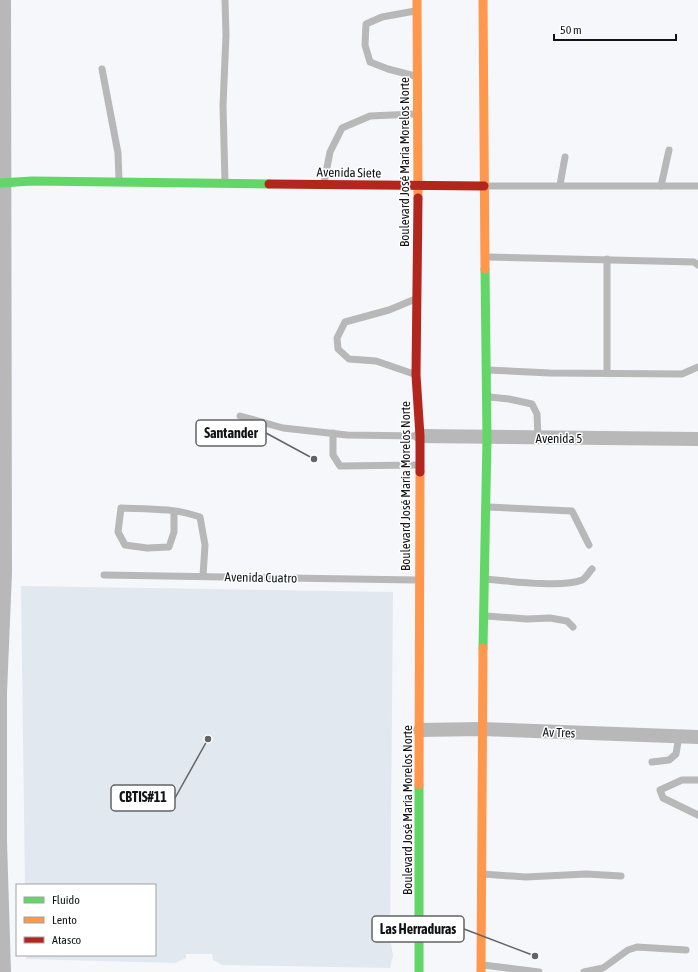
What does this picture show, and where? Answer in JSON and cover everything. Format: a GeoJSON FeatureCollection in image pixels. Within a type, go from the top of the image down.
{"type":"FeatureCollection","features":[{"type":"Feature","properties":{"kind":"main road","name":"Boulevard José María Morelos Norte"},"geometry":{"type":"LineString","coordinates":[[418,0],[416,375],[420,436],[419,972]]}},
{"type":"Feature","properties":{"kind":"main road"},"geometry":{"type":"LineString","coordinates":[[481,969],[481,729],[487,438],[482,0]]}},
{"type":"Feature","properties":{"kind":"main road","name":"Avenida Siete"},"geometry":{"type":"LineString","coordinates":[[2,182],[484,186]]}},
{"type":"Feature","properties":{"kind":"street"},"geometry":{"type":"LineString","coordinates":[[4,0],[2,182],[2,574],[0,693],[0,841],[4,972]]}},
{"type":"Feature","properties":{"kind":"street","name":"Avenida 5"},"geometry":{"type":"LineString","coordinates":[[420,436],[487,438],[698,439]]}},
{"type":"Feature","properties":{"kind":"street","name":"Av Tres"},"geometry":{"type":"LineString","coordinates":[[420,730],[481,729],[698,736]]}},
{"type":"Feature","properties":{"kind":"lane"},"geometry":{"type":"LineString","coordinates":[[225,0],[223,106],[225,184]]}},
{"type":"Feature","properties":{"kind":"lane"},"geometry":{"type":"LineString","coordinates":[[418,10],[382,17],[366,24],[365,45],[370,62],[388,69],[418,76]]}},
{"type":"Feature","properties":{"kind":"lane"},"geometry":{"type":"LineString","coordinates":[[102,69],[118,153],[119,182]]}},
{"type":"Feature","properties":{"kind":"lane"},"geometry":{"type":"LineString","coordinates":[[324,185],[330,152],[342,128],[370,116],[418,114]]}},
{"type":"Feature","properties":{"kind":"lane"},"geometry":{"type":"LineString","coordinates":[[661,186],[669,150]]}},
{"type":"Feature","properties":{"kind":"lane"},"geometry":{"type":"LineString","coordinates":[[560,185],[565,157]]}},
{"type":"Feature","properties":{"kind":"lane","name":"Avenida Siete"},"geometry":{"type":"LineString","coordinates":[[484,186],[698,186]]}},
{"type":"Feature","properties":{"kind":"lane"},"geometry":{"type":"LineString","coordinates":[[484,257],[694,262],[698,265]]}},
{"type":"Feature","properties":{"kind":"lane"},"geometry":{"type":"LineString","coordinates":[[607,259],[607,373]]}},
{"type":"Feature","properties":{"kind":"lane"},"geometry":{"type":"LineString","coordinates":[[416,299],[389,310],[344,322],[337,338],[338,349],[349,359],[376,362],[416,375]]}},
{"type":"Feature","properties":{"kind":"lane"},"geometry":{"type":"LineString","coordinates":[[486,370],[682,374],[698,367]]}},
{"type":"Feature","properties":{"kind":"lane"},"geometry":{"type":"LineString","coordinates":[[486,397],[509,399],[532,404],[537,414],[538,438]]}},
{"type":"Feature","properties":{"kind":"lane"},"geometry":{"type":"LineString","coordinates":[[240,416],[283,428],[333,433],[420,436]]}},
{"type":"Feature","properties":{"kind":"lane"},"geometry":{"type":"LineString","coordinates":[[333,433],[333,455],[340,466],[420,465]]}},
{"type":"Feature","properties":{"kind":"lane"},"geometry":{"type":"LineString","coordinates":[[486,507],[572,511],[589,545]]}},
{"type":"Feature","properties":{"kind":"lane"},"geometry":{"type":"LineString","coordinates":[[174,511],[174,532],[169,547],[146,548],[125,545],[118,532],[121,508],[174,511],[185,512],[200,517],[206,545],[203,576]]}},
{"type":"Feature","properties":{"kind":"lane"},"geometry":{"type":"LineString","coordinates":[[484,579],[536,583],[570,582],[583,580],[592,569]]}},
{"type":"Feature","properties":{"kind":"lane","name":"Avenida Cuatro"},"geometry":{"type":"LineString","coordinates":[[104,575],[419,580]]}},
{"type":"Feature","properties":{"kind":"lane"},"geometry":{"type":"LineString","coordinates":[[484,616],[527,619],[550,618],[568,621],[573,627]]}},
{"type":"Feature","properties":{"kind":"lane"},"geometry":{"type":"LineString","coordinates":[[652,762],[668,760],[676,754],[679,736]]}},
{"type":"Feature","properties":{"kind":"lane"},"geometry":{"type":"LineString","coordinates":[[698,780],[682,780],[660,790],[663,798],[698,815]]}},
{"type":"Feature","properties":{"kind":"lane"},"geometry":{"type":"LineString","coordinates":[[481,874],[526,877],[586,874],[621,876]]}},
{"type":"Feature","properties":{"kind":"lane"},"geometry":{"type":"LineString","coordinates":[[584,972],[603,968],[628,950],[637,947],[686,950]]}},
{"type":"Feature","properties":{"kind":"lane"},"geometry":{"type":"LineString","coordinates":[[481,969],[539,972]]}},
{"type":"Feature","properties":{"kind":"shaded area"},"geometry":{"type":"Polygon","coordinates":[[[21,586],[393,592],[390,937],[393,956],[390,968],[222,965],[213,960],[212,954],[186,954],[186,958],[175,963],[26,959],[26,956],[156,956],[156,884],[25,884],[21,586]]]}},
{"type":"Feature","properties":{"kind":"traffic: fast"},"geometry":{"type":"LineString","coordinates":[[0,183],[32,181],[269,184]]}},
{"type":"Feature","properties":{"kind":"traffic: fast"},"geometry":{"type":"LineString","coordinates":[[483,648],[487,438],[485,269]]}},
{"type":"Feature","properties":{"kind":"traffic: fast"},"geometry":{"type":"LineString","coordinates":[[419,785],[419,972]]}},
{"type":"Feature","properties":{"kind":"traffic: slow"},"geometry":{"type":"LineString","coordinates":[[417,0],[418,198]]}},
{"type":"Feature","properties":{"kind":"traffic: slow"},"geometry":{"type":"LineString","coordinates":[[483,0],[485,269]]}},
{"type":"Feature","properties":{"kind":"traffic: slow"},"geometry":{"type":"LineString","coordinates":[[419,785],[420,472]]}},
{"type":"Feature","properties":{"kind":"traffic: slow"},"geometry":{"type":"LineString","coordinates":[[481,972],[483,648]]}},
{"type":"Feature","properties":{"kind":"traffic: jam"},"geometry":{"type":"LineString","coordinates":[[269,184],[484,186]]}},
{"type":"Feature","properties":{"kind":"traffic: jam"},"geometry":{"type":"LineString","coordinates":[[418,198],[416,375],[420,436],[420,472]]}},
{"type":"Feature","properties":{"kind":"place","name":"Santander"},"geometry":{"type":"Point","coordinates":[314,459]}},
{"type":"Feature","properties":{"kind":"place","name":"CBTIS#11"},"geometry":{"type":"Point","coordinates":[208,739]}},
{"type":"Feature","properties":{"kind":"place","name":"Las Herraduras"},"geometry":{"type":"Point","coordinates":[535,956]}}]}
